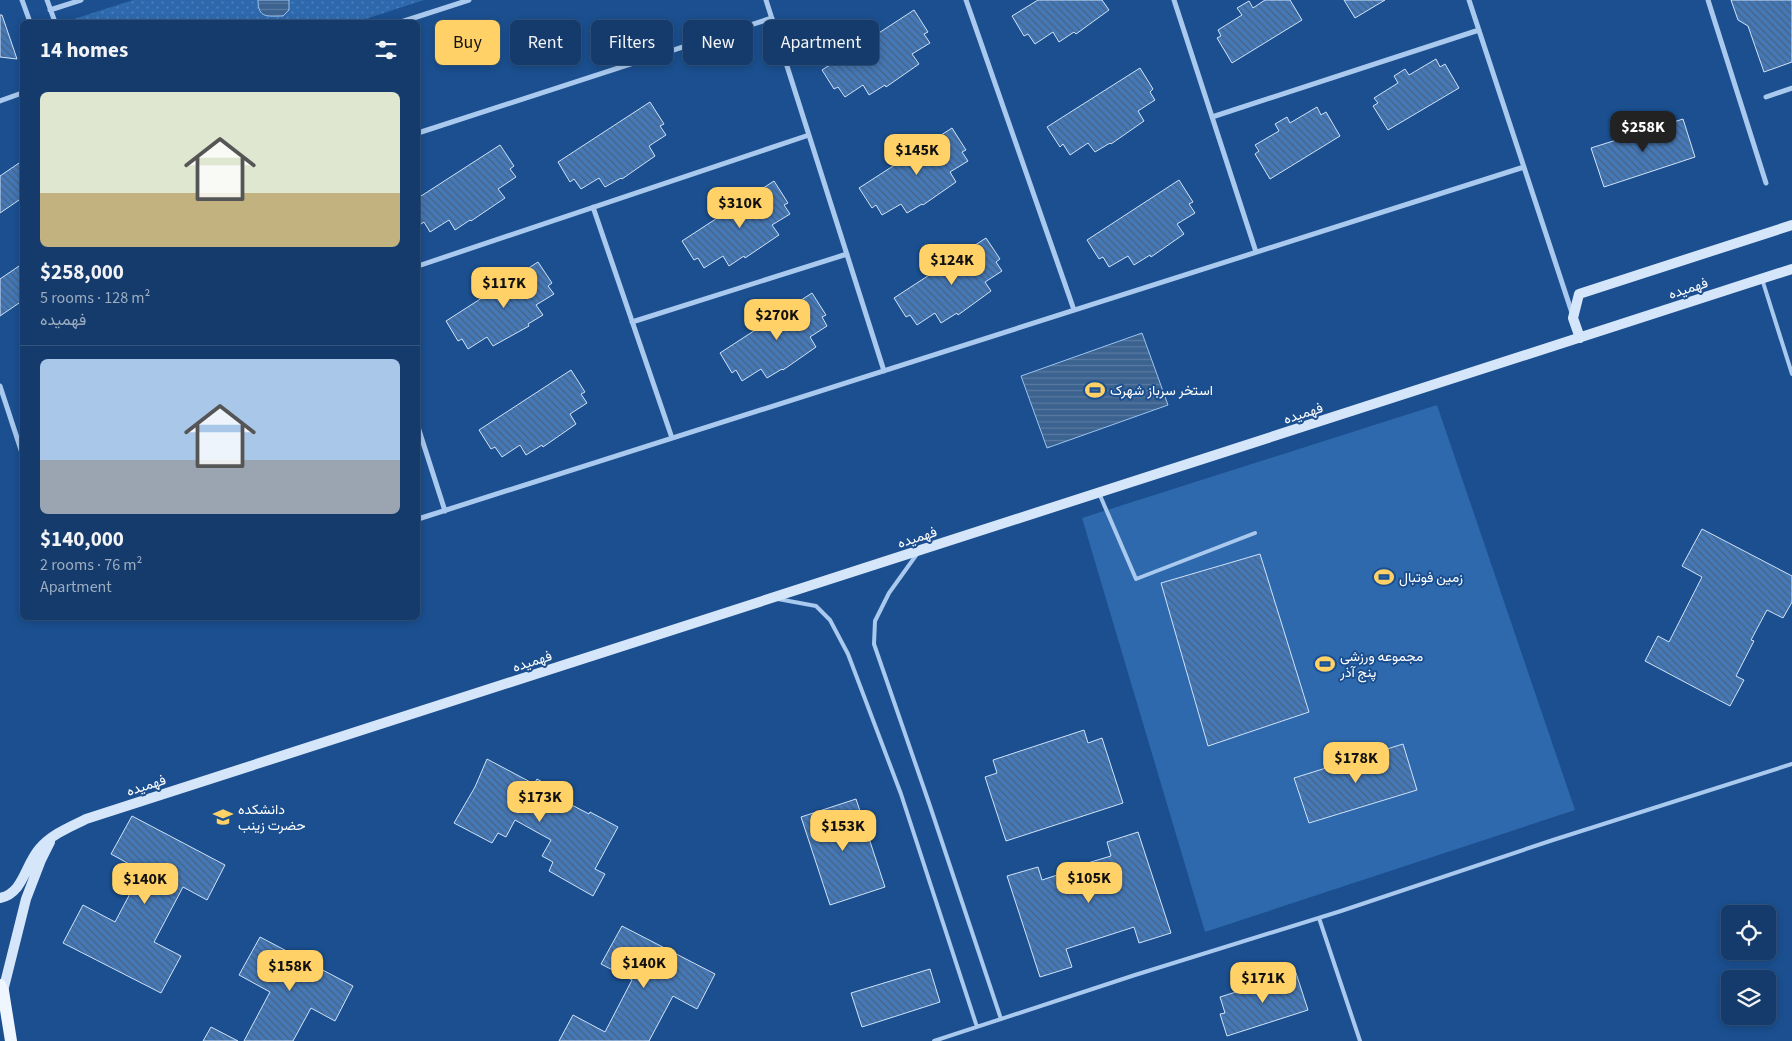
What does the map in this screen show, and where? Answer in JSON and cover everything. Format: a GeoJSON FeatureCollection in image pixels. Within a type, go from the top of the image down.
{"type":"FeatureCollection","features":[{"type":"Feature","properties":{"kind":"main road","name":"فهمیده"},"geometry":{"type":"LineString","coordinates":[[1573,318],[1579,294],[1792,224]]}},
{"type":"Feature","properties":{"kind":"main road","name":"فهمیده"},"geometry":{"type":"LineString","coordinates":[[0,898],[8,896],[18,888],[39,848],[53,836],[86,819],[1792,270]]}},
{"type":"Feature","properties":{"kind":"main road"},"geometry":{"type":"LineString","coordinates":[[1573,318],[1580,338]]}},
{"type":"Feature","properties":{"kind":"main road"},"geometry":{"type":"LineString","coordinates":[[11,1041],[1,988],[26,899],[41,860],[53,836]]}},
{"type":"Feature","properties":{"kind":"street"},"geometry":{"type":"LineString","coordinates":[[22,0],[29,20]]}},
{"type":"Feature","properties":{"kind":"street"},"geometry":{"type":"LineString","coordinates":[[47,0],[53,20]]}},
{"type":"Feature","properties":{"kind":"street"},"geometry":{"type":"LineString","coordinates":[[50,10],[81,0]]}},
{"type":"Feature","properties":{"kind":"street"},"geometry":{"type":"LineString","coordinates":[[407,20],[469,0]]}},
{"type":"Feature","properties":{"kind":"street"},"geometry":{"type":"LineString","coordinates":[[766,0],[884,371]]}},
{"type":"Feature","properties":{"kind":"street"},"geometry":{"type":"LineString","coordinates":[[966,0],[1074,310]]}},
{"type":"Feature","properties":{"kind":"street"},"geometry":{"type":"LineString","coordinates":[[1174,0],[1256,252]]}},
{"type":"Feature","properties":{"kind":"street"},"geometry":{"type":"LineString","coordinates":[[1469,0],[1573,318]]}},
{"type":"Feature","properties":{"kind":"street"},"geometry":{"type":"LineString","coordinates":[[1708,0],[1766,183]]}},
{"type":"Feature","properties":{"kind":"street"},"geometry":{"type":"LineString","coordinates":[[420,132],[772,18]]}},
{"type":"Feature","properties":{"kind":"street"},"geometry":{"type":"LineString","coordinates":[[1212,117],[1478,30]]}},
{"type":"Feature","properties":{"kind":"street"},"geometry":{"type":"LineString","coordinates":[[1766,97],[1792,88]]}},
{"type":"Feature","properties":{"kind":"street"},"geometry":{"type":"LineString","coordinates":[[0,101],[20,95]]}},
{"type":"Feature","properties":{"kind":"street"},"geometry":{"type":"LineString","coordinates":[[420,265],[809,135]]}},
{"type":"Feature","properties":{"kind":"street"},"geometry":{"type":"LineString","coordinates":[[420,518],[1524,167]]}},
{"type":"Feature","properties":{"kind":"street"},"geometry":{"type":"LineString","coordinates":[[593,207],[672,438]]}},
{"type":"Feature","properties":{"kind":"street"},"geometry":{"type":"LineString","coordinates":[[632,322],[847,254]]}},
{"type":"Feature","properties":{"kind":"street"},"geometry":{"type":"LineString","coordinates":[[0,386],[20,447]]}},
{"type":"Feature","properties":{"kind":"street"},"geometry":{"type":"LineString","coordinates":[[420,433],[445,510]]}},
{"type":"Feature","properties":{"kind":"lane"},"geometry":{"type":"LineString","coordinates":[[1762,279],[1792,374]]}},
{"type":"Feature","properties":{"kind":"lane"},"geometry":{"type":"LineString","coordinates":[[1099,493],[1136,579],[1255,533]]}},
{"type":"Feature","properties":{"kind":"lane"},"geometry":{"type":"LineString","coordinates":[[919,551],[889,593],[875,621],[874,644],[1000,1019]]}},
{"type":"Feature","properties":{"kind":"lane"},"geometry":{"type":"LineString","coordinates":[[773,598],[816,606],[830,620],[848,654],[901,794],[977,1027]]}},
{"type":"Feature","properties":{"kind":"lane"},"geometry":{"type":"LineString","coordinates":[[934,1041],[1792,764]]}},
{"type":"Feature","properties":{"kind":"lane"},"geometry":{"type":"LineString","coordinates":[[1319,918],[1360,1041]]}},
{"type":"Feature","properties":{"kind":"shaded area"},"geometry":{"type":"Polygon","coordinates":[[[133,0],[424,0],[362,20],[74,19],[133,0]]]}},
{"type":"Feature","properties":{"kind":"shaded area"},"geometry":{"type":"Polygon","coordinates":[[[258,0],[289,0],[289,10],[283,16],[265,15],[260,11],[258,0]]]}},
{"type":"Feature","properties":{"kind":"shaded area","name":"استخر سرباز شهرک"},"geometry":{"type":"Polygon","coordinates":[[[1142,333],[1168,405],[1047,448],[1021,376],[1142,333]]]}},
{"type":"Feature","properties":{"kind":"shaded area","name":"مجموعه ورزشی پنج آذر"},"geometry":{"type":"Polygon","coordinates":[[[1437,405],[1575,810],[1205,932],[1082,518],[1437,405]]]}},
{"type":"Feature","properties":{"kind":"building"},"geometry":{"type":"Polygon","coordinates":[[[1038,0],[1102,0],[1109,10],[1076,34],[1074,32],[1059,42],[1053,32],[1035,44],[1028,34],[1024,36],[1012,16],[1038,0]]]}},
{"type":"Feature","properties":{"kind":"building"},"geometry":{"type":"Polygon","coordinates":[[[1265,0],[1290,0],[1302,20],[1232,63],[1217,38],[1221,36],[1218,30],[1242,15],[1237,8],[1249,1],[1253,8],[1265,0]]]}},
{"type":"Feature","properties":{"kind":"building"},"geometry":{"type":"Polygon","coordinates":[[[1344,0],[1385,0],[1355,18],[1344,0]]]}},
{"type":"Feature","properties":{"kind":"building"},"geometry":{"type":"Polygon","coordinates":[[[1731,0],[1792,0],[1792,62],[1764,72],[1748,26],[1738,20],[1731,0]]]}},
{"type":"Feature","properties":{"kind":"building"},"geometry":{"type":"Polygon","coordinates":[[[914,10],[928,32],[924,34],[930,43],[912,54],[919,64],[886,87],[885,85],[869,95],[863,85],[845,97],[838,87],[834,89],[822,70],[830,65],[879,65],[879,33],[914,10]]]}},
{"type":"Feature","properties":{"kind":"building"},"geometry":{"type":"Polygon","coordinates":[[[0,15],[2,15],[17,59],[0,57],[0,15]]]}},
{"type":"Feature","properties":{"kind":"building"},"geometry":{"type":"Polygon","coordinates":[[[1436,59],[1440,67],[1445,64],[1459,88],[1388,130],[1373,106],[1378,103],[1374,98],[1398,83],[1394,76],[1405,69],[1409,75],[1436,59]]]}},
{"type":"Feature","properties":{"kind":"building"},"geometry":{"type":"Polygon","coordinates":[[[1140,68],[1153,89],[1150,92],[1155,100],[1138,111],[1144,121],[1111,144],[1095,152],[1088,143],[1070,155],[1063,144],[1060,147],[1047,127],[1140,68]]]}},
{"type":"Feature","properties":{"kind":"building"},"geometry":{"type":"Polygon","coordinates":[[[650,102],[664,124],[660,126],[666,135],[649,146],[655,156],[622,179],[605,187],[599,178],[581,189],[574,179],[570,182],[558,162],[650,102]]]}},
{"type":"Feature","properties":{"kind":"building"},"geometry":{"type":"Polygon","coordinates":[[[1317,107],[1321,115],[1326,112],[1340,136],[1270,179],[1255,154],[1259,151],[1255,145],[1279,131],[1275,124],[1287,117],[1290,123],[1317,107]]]}},
{"type":"Feature","properties":{"kind":"building"},"geometry":{"type":"Polygon","coordinates":[[[1683,119],[1695,157],[1604,187],[1591,148],[1683,119]]]}},
{"type":"Feature","properties":{"kind":"building"},"geometry":{"type":"Polygon","coordinates":[[[952,128],[966,150],[962,152],[968,161],[950,172],[956,182],[923,205],[907,213],[901,204],[882,215],[876,205],[872,208],[859,188],[952,128]]]}},
{"type":"Feature","properties":{"kind":"building"},"geometry":{"type":"Polygon","coordinates":[[[500,145],[514,166],[510,169],[516,177],[498,189],[505,198],[455,230],[449,220],[430,232],[424,222],[420,225],[420,197],[500,145]]]}},
{"type":"Feature","properties":{"kind":"building"},"geometry":{"type":"Polygon","coordinates":[[[20,162],[20,199],[0,213],[0,176],[20,162]]]}},
{"type":"Feature","properties":{"kind":"building"},"geometry":{"type":"Polygon","coordinates":[[[1179,180],[1193,202],[1189,204],[1195,213],[1177,224],[1184,234],[1151,257],[1150,255],[1134,265],[1128,256],[1109,267],[1103,257],[1099,259],[1087,240],[1179,180]]]}},
{"type":"Feature","properties":{"kind":"building"},"geometry":{"type":"Polygon","coordinates":[[[774,181],[788,203],[784,205],[790,214],[772,225],[779,235],[745,258],[744,256],[729,266],[723,256],[704,268],[698,258],[694,260],[682,241],[774,181]]]}},
{"type":"Feature","properties":{"kind":"building"},"geometry":{"type":"Polygon","coordinates":[[[986,238],[1000,259],[996,262],[1002,271],[985,282],[991,291],[958,315],[957,313],[941,323],[935,313],[917,325],[910,315],[906,317],[894,298],[986,238]]]}},
{"type":"Feature","properties":{"kind":"building"},"geometry":{"type":"Polygon","coordinates":[[[538,262],[552,283],[548,286],[554,294],[536,305],[543,315],[528,324],[529,326],[493,346],[487,337],[468,349],[462,339],[458,341],[446,321],[538,262]]]}},
{"type":"Feature","properties":{"kind":"building"},"geometry":{"type":"Polygon","coordinates":[[[20,265],[20,302],[0,316],[0,279],[20,265]]]}},
{"type":"Feature","properties":{"kind":"building"},"geometry":{"type":"Polygon","coordinates":[[[812,293],[826,315],[822,317],[827,326],[810,337],[816,347],[783,370],[767,378],[761,369],[742,381],[736,370],[732,373],[720,353],[812,293]]]}},
{"type":"Feature","properties":{"kind":"building"},"geometry":{"type":"Polygon","coordinates":[[[571,370],[585,392],[581,394],[587,403],[570,414],[576,424],[543,447],[542,445],[526,455],[520,445],[502,457],[495,447],[491,449],[479,430],[571,370]]]}},
{"type":"Feature","properties":{"kind":"building"},"geometry":{"type":"Polygon","coordinates":[[[1702,529],[1792,576],[1792,602],[1783,618],[1767,610],[1751,640],[1754,641],[1736,676],[1744,680],[1730,706],[1645,661],[1658,636],[1669,642],[1702,577],[1682,566],[1702,529]]]}},
{"type":"Feature","properties":{"kind":"building"},"geometry":{"type":"Polygon","coordinates":[[[1260,554],[1309,712],[1208,746],[1161,583],[1260,554]]]}},
{"type":"Feature","properties":{"kind":"building"},"geometry":{"type":"Polygon","coordinates":[[[1084,730],[1088,743],[1102,738],[1123,803],[1006,841],[985,777],[997,773],[993,760],[1084,730]]]}},
{"type":"Feature","properties":{"kind":"building"},"geometry":{"type":"Polygon","coordinates":[[[1403,744],[1417,790],[1309,823],[1294,778],[1403,744]]]}},
{"type":"Feature","properties":{"kind":"building"},"geometry":{"type":"Polygon","coordinates":[[[487,759],[534,784],[537,779],[571,798],[568,803],[618,827],[595,869],[605,874],[593,896],[549,871],[553,862],[542,856],[551,840],[515,820],[506,837],[498,833],[492,843],[454,823],[475,787],[487,759]]]}},
{"type":"Feature","properties":{"kind":"building"},"geometry":{"type":"Polygon","coordinates":[[[856,799],[885,887],[830,905],[801,817],[856,799]]]}},
{"type":"Feature","properties":{"kind":"building"},"geometry":{"type":"Polygon","coordinates":[[[132,816],[225,865],[207,900],[183,887],[154,942],[181,956],[161,993],[63,943],[83,905],[115,922],[142,871],[111,854],[132,816]]]}},
{"type":"Feature","properties":{"kind":"building"},"geometry":{"type":"Polygon","coordinates":[[[1138,832],[1171,933],[1139,943],[1134,927],[1066,949],[1072,967],[1040,977],[1007,876],[1038,867],[1042,880],[1082,867],[1081,865],[1111,856],[1107,842],[1138,832]]]}},
{"type":"Feature","properties":{"kind":"building"},"geometry":{"type":"Polygon","coordinates":[[[622,926],[715,974],[697,1009],[673,996],[649,1041],[559,1041],[573,1015],[605,1032],[632,980],[601,964],[622,926]]]}},
{"type":"Feature","properties":{"kind":"building"},"geometry":{"type":"Polygon","coordinates":[[[260,937],[353,986],[335,1021],[311,1008],[293,1041],[244,1041],[270,992],[239,975],[260,937]]]}},
{"type":"Feature","properties":{"kind":"building"},"geometry":{"type":"Polygon","coordinates":[[[930,969],[940,1002],[862,1027],[851,993],[930,969]]]}},
{"type":"Feature","properties":{"kind":"building"},"geometry":{"type":"Polygon","coordinates":[[[1296,973],[1308,1010],[1227,1036],[1220,1014],[1225,1013],[1220,997],[1296,973]]]}},
{"type":"Feature","properties":{"kind":"building"},"geometry":{"type":"Polygon","coordinates":[[[211,1027],[238,1041],[203,1041],[211,1027]]]}},
{"type":"Feature","properties":{"kind":"place","name":"استخر سرباز شهرک"},"geometry":{"type":"Point","coordinates":[1095,390]}},
{"type":"Feature","properties":{"kind":"place","name":"زمین فوتبال"},"geometry":{"type":"Point","coordinates":[1384,577]}},
{"type":"Feature","properties":{"kind":"place","name":"مجموعه ورزشی پنج آذر"},"geometry":{"type":"Point","coordinates":[1325,664]}},
{"type":"Feature","properties":{"kind":"place","name":"دانشکده حضرت زینب"},"geometry":{"type":"Point","coordinates":[223,817]}}]}
